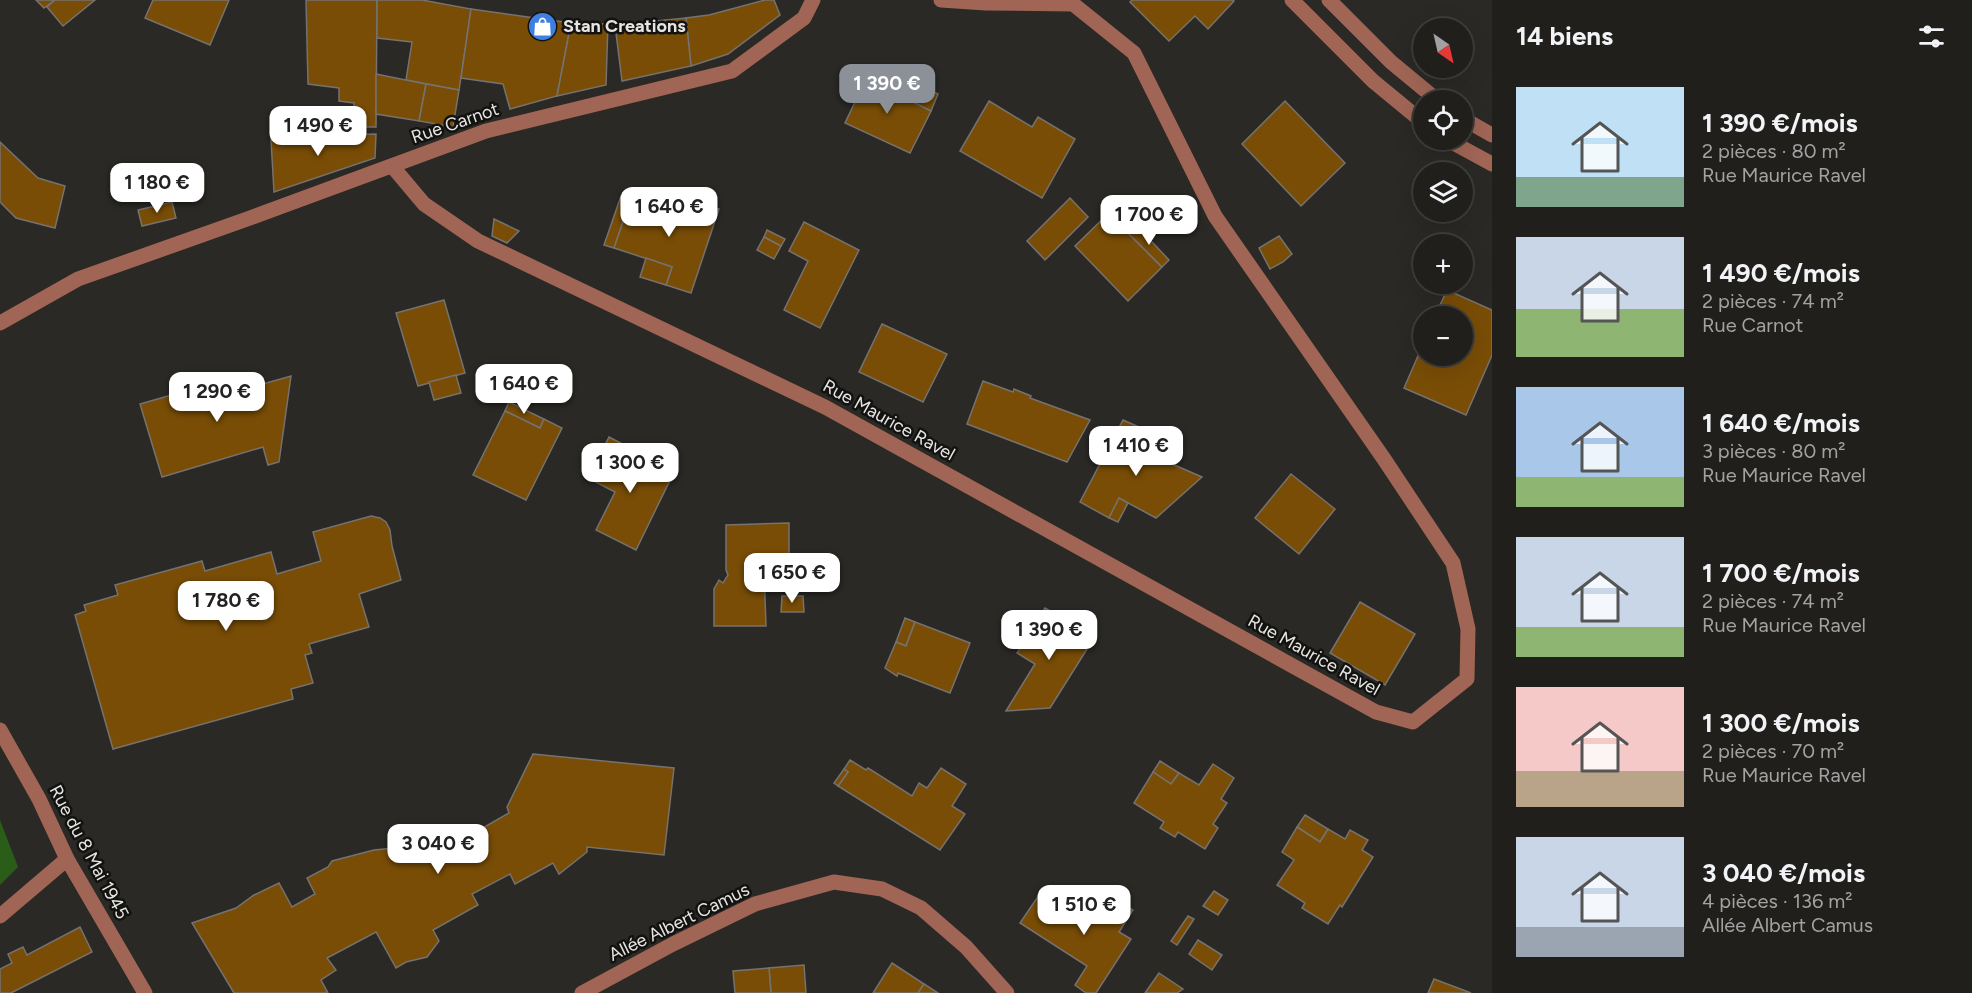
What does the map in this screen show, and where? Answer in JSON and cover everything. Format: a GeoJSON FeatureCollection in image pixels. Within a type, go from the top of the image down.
{"type":"FeatureCollection","features":[{"type":"Feature","properties":{"kind":"street","name":"Rue Carnot"},"geometry":{"type":"LineString","coordinates":[[0,323],[78,279],[486,131],[732,71],[804,18],[813,0]]}},
{"type":"Feature","properties":{"kind":"street","name":"Rue Maurice Ravel"},"geometry":{"type":"LineString","coordinates":[[392,166],[424,204],[478,242],[825,407],[1376,712],[1413,722],[1467,680],[1468,629],[1453,563],[1384,459],[1215,216],[1134,53],[1073,4],[941,0]]}},
{"type":"Feature","properties":{"kind":"street"},"geometry":{"type":"LineString","coordinates":[[1292,0],[1373,81],[1413,114]]}},
{"type":"Feature","properties":{"kind":"street"},"geometry":{"type":"LineString","coordinates":[[1329,0],[1391,62],[1425,90]]}},
{"type":"Feature","properties":{"kind":"street"},"geometry":{"type":"LineString","coordinates":[[1473,124],[1492,135]]}},
{"type":"Feature","properties":{"kind":"street"},"geometry":{"type":"LineString","coordinates":[[1466,150],[1492,164]]}},
{"type":"Feature","properties":{"kind":"street","name":"Rue du 8 Mai 1945"},"geometry":{"type":"LineString","coordinates":[[0,730],[39,799],[67,859],[145,993]]}},
{"type":"Feature","properties":{"kind":"street"},"geometry":{"type":"LineString","coordinates":[[0,916],[67,859]]}},
{"type":"Feature","properties":{"kind":"street","name":"Allée Albert Camus"},"geometry":{"type":"LineString","coordinates":[[582,993],[673,944],[755,904],[834,882],[882,889],[921,908],[966,947],[1007,993]]}},
{"type":"Feature","properties":{"kind":"green space"},"geometry":{"type":"Polygon","coordinates":[[[0,820],[18,867],[0,885],[0,820]]]}},
{"type":"Feature","properties":{"kind":"building"},"geometry":{"type":"Polygon","coordinates":[[[36,0],[55,0],[44,8],[36,0]]]}},
{"type":"Feature","properties":{"kind":"building"},"geometry":{"type":"Polygon","coordinates":[[[55,0],[95,0],[63,26],[47,7],[55,0]]]}},
{"type":"Feature","properties":{"kind":"building"},"geometry":{"type":"Polygon","coordinates":[[[153,0],[229,0],[210,45],[145,18],[153,0]]]}},
{"type":"Feature","properties":{"kind":"building"},"geometry":{"type":"Polygon","coordinates":[[[306,0],[377,0],[376,127],[354,127],[354,103],[339,101],[339,88],[308,84],[306,0]]]}},
{"type":"Feature","properties":{"kind":"building"},"geometry":{"type":"Polygon","coordinates":[[[377,0],[422,0],[471,9],[459,90],[406,80],[412,42],[377,38],[377,0]]]}},
{"type":"Feature","properties":{"kind":"building"},"geometry":{"type":"Polygon","coordinates":[[[765,0],[774,0],[780,15],[728,54],[691,66],[686,18],[709,15],[765,0]]]}},
{"type":"Feature","properties":{"kind":"building"},"geometry":{"type":"Polygon","coordinates":[[[1132,0],[1234,1],[1208,29],[1195,16],[1169,41],[1130,2],[1132,0]]]}},
{"type":"Feature","properties":{"kind":"building"},"geometry":{"type":"Polygon","coordinates":[[[471,9],[571,23],[557,96],[510,109],[503,84],[461,78],[471,9]]]}},
{"type":"Feature","properties":{"kind":"building"},"geometry":{"type":"Polygon","coordinates":[[[686,18],[691,66],[622,81],[615,25],[686,18]]]}},
{"type":"Feature","properties":{"kind":"building"},"geometry":{"type":"Polygon","coordinates":[[[571,23],[608,24],[606,85],[557,96],[571,23]]]}},
{"type":"Feature","properties":{"kind":"building"},"geometry":{"type":"Polygon","coordinates":[[[869,73],[894,85],[891,91],[931,111],[910,153],[845,123],[869,73]]]}},
{"type":"Feature","properties":{"kind":"building"},"geometry":{"type":"Polygon","coordinates":[[[376,74],[426,84],[419,121],[376,114],[376,74]]]}},
{"type":"Feature","properties":{"kind":"building"},"geometry":{"type":"Polygon","coordinates":[[[912,83],[938,94],[931,111],[905,98],[912,83]]]}},
{"type":"Feature","properties":{"kind":"building"},"geometry":{"type":"Polygon","coordinates":[[[426,84],[459,90],[453,127],[419,121],[426,84]]]}},
{"type":"Feature","properties":{"kind":"building"},"geometry":{"type":"Polygon","coordinates":[[[989,101],[1032,127],[1038,117],[1075,139],[1042,198],[960,151],[989,101]]]}},
{"type":"Feature","properties":{"kind":"building"},"geometry":{"type":"Polygon","coordinates":[[[1285,101],[1345,163],[1301,206],[1242,144],[1285,101]]]}},
{"type":"Feature","properties":{"kind":"building"},"geometry":{"type":"Polygon","coordinates":[[[376,134],[375,158],[274,192],[271,140],[376,134]]]}},
{"type":"Feature","properties":{"kind":"building"},"geometry":{"type":"Polygon","coordinates":[[[0,142],[38,178],[65,186],[55,228],[16,218],[0,202],[0,142]]]}},
{"type":"Feature","properties":{"kind":"building"},"geometry":{"type":"Polygon","coordinates":[[[670,194],[686,199],[681,215],[665,210],[670,194]]]}},
{"type":"Feature","properties":{"kind":"building"},"geometry":{"type":"Polygon","coordinates":[[[621,196],[631,199],[614,248],[604,245],[621,196]]]}},
{"type":"Feature","properties":{"kind":"building"},"geometry":{"type":"Polygon","coordinates":[[[1070,198],[1088,217],[1045,260],[1027,241],[1070,198]]]}},
{"type":"Feature","properties":{"kind":"building"},"geometry":{"type":"Polygon","coordinates":[[[631,199],[681,215],[686,199],[719,209],[691,293],[666,285],[672,267],[614,248],[631,199]]]}},
{"type":"Feature","properties":{"kind":"building"},"geometry":{"type":"Polygon","coordinates":[[[172,202],[176,218],[142,226],[138,210],[172,202]]]}},
{"type":"Feature","properties":{"kind":"building"},"geometry":{"type":"Polygon","coordinates":[[[1117,205],[1137,226],[1129,234],[1162,267],[1128,301],[1075,246],[1117,205]]]}},
{"type":"Feature","properties":{"kind":"building"},"geometry":{"type":"Polygon","coordinates":[[[494,219],[519,231],[507,243],[492,236],[494,219]]]}},
{"type":"Feature","properties":{"kind":"building"},"geometry":{"type":"Polygon","coordinates":[[[804,222],[859,250],[820,328],[784,310],[808,261],[789,251],[804,222]]]}},
{"type":"Feature","properties":{"kind":"building"},"geometry":{"type":"Polygon","coordinates":[[[1137,226],[1169,260],[1162,267],[1129,234],[1137,226]]]}},
{"type":"Feature","properties":{"kind":"building"},"geometry":{"type":"Polygon","coordinates":[[[767,230],[785,239],[781,246],[764,237],[767,230]]]}},
{"type":"Feature","properties":{"kind":"building"},"geometry":{"type":"Polygon","coordinates":[[[1279,236],[1292,254],[1270,269],[1259,248],[1279,236]]]}},
{"type":"Feature","properties":{"kind":"building"},"geometry":{"type":"Polygon","coordinates":[[[764,237],[781,246],[774,259],[757,250],[764,237]]]}},
{"type":"Feature","properties":{"kind":"building"},"geometry":{"type":"Polygon","coordinates":[[[646,258],[672,267],[666,285],[640,277],[646,258]]]}},
{"type":"Feature","properties":{"kind":"building"},"geometry":{"type":"Polygon","coordinates":[[[1445,294],[1456,294],[1492,310],[1492,355],[1466,415],[1404,388],[1414,366],[1473,366],[1473,306],[1440,306],[1445,294]]]}},
{"type":"Feature","properties":{"kind":"building"},"geometry":{"type":"Polygon","coordinates":[[[444,300],[465,373],[418,386],[396,313],[444,300]]]}},
{"type":"Feature","properties":{"kind":"building"},"geometry":{"type":"Polygon","coordinates":[[[882,324],[947,354],[923,402],[859,372],[882,324]]]}},
{"type":"Feature","properties":{"kind":"building"},"geometry":{"type":"Polygon","coordinates":[[[245,374],[252,387],[291,376],[279,462],[268,465],[263,447],[162,477],[140,404],[245,374]]]}},
{"type":"Feature","properties":{"kind":"building"},"geometry":{"type":"Polygon","coordinates":[[[456,375],[461,393],[434,400],[429,382],[456,375]]]}},
{"type":"Feature","properties":{"kind":"building"},"geometry":{"type":"Polygon","coordinates":[[[983,381],[1013,392],[1014,389],[1031,396],[1030,398],[1090,420],[1067,462],[967,424],[983,381]]]}},
{"type":"Feature","properties":{"kind":"building"},"geometry":{"type":"Polygon","coordinates":[[[509,402],[544,419],[540,428],[505,411],[509,402]]]}},
{"type":"Feature","properties":{"kind":"building"},"geometry":{"type":"Polygon","coordinates":[[[505,411],[540,428],[544,419],[562,428],[526,500],[473,475],[505,411]]]}},
{"type":"Feature","properties":{"kind":"building"},"geometry":{"type":"Polygon","coordinates":[[[1123,420],[1148,431],[1140,450],[1202,477],[1156,518],[1119,498],[1109,518],[1080,502],[1123,420]]]}},
{"type":"Feature","properties":{"kind":"building"},"geometry":{"type":"Polygon","coordinates":[[[609,437],[638,452],[634,461],[605,445],[609,437]]]}},
{"type":"Feature","properties":{"kind":"building"},"geometry":{"type":"Polygon","coordinates":[[[605,445],[634,461],[638,452],[675,470],[636,550],[596,530],[615,492],[588,478],[605,445]]]}},
{"type":"Feature","properties":{"kind":"building"},"geometry":{"type":"Polygon","coordinates":[[[1291,474],[1335,509],[1299,554],[1255,518],[1291,474]]]}},
{"type":"Feature","properties":{"kind":"building"},"geometry":{"type":"Polygon","coordinates":[[[1119,498],[1128,503],[1118,522],[1109,518],[1119,498]]]}},
{"type":"Feature","properties":{"kind":"building"},"geometry":{"type":"Polygon","coordinates":[[[371,516],[386,522],[390,530],[401,580],[359,594],[369,627],[309,644],[312,653],[305,655],[313,683],[291,689],[293,699],[113,749],[75,615],[86,611],[84,605],[118,595],[115,585],[202,561],[205,571],[271,552],[277,574],[321,561],[313,532],[371,516]]]}},
{"type":"Feature","properties":{"kind":"building"},"geometry":{"type":"Polygon","coordinates":[[[789,523],[789,557],[766,557],[767,570],[764,570],[766,626],[714,626],[714,589],[719,580],[723,583],[728,575],[726,525],[789,523]]]}},
{"type":"Feature","properties":{"kind":"building"},"geometry":{"type":"Polygon","coordinates":[[[782,596],[803,596],[804,612],[781,612],[782,596]]]}},
{"type":"Feature","properties":{"kind":"building"},"geometry":{"type":"Polygon","coordinates":[[[1360,602],[1415,634],[1385,685],[1330,653],[1360,602]]]}},
{"type":"Feature","properties":{"kind":"building"},"geometry":{"type":"Polygon","coordinates":[[[1045,608],[1094,638],[1050,708],[1006,711],[1035,664],[1017,653],[1045,608]]]}},
{"type":"Feature","properties":{"kind":"building"},"geometry":{"type":"Polygon","coordinates":[[[905,618],[915,622],[906,646],[896,642],[905,618]]]}},
{"type":"Feature","properties":{"kind":"building"},"geometry":{"type":"Polygon","coordinates":[[[915,622],[970,643],[950,693],[898,673],[897,676],[885,668],[896,642],[906,646],[915,622]]]}},
{"type":"Feature","properties":{"kind":"building"},"geometry":{"type":"Polygon","coordinates":[[[533,754],[674,768],[664,855],[587,847],[587,852],[559,874],[553,863],[515,884],[510,874],[472,894],[478,905],[433,930],[439,941],[427,957],[406,962],[396,968],[376,932],[327,958],[336,970],[321,980],[328,993],[234,993],[192,923],[236,908],[254,895],[279,883],[292,907],[315,894],[307,878],[328,867],[332,861],[374,850],[394,848],[410,841],[426,838],[428,842],[440,836],[448,848],[509,813],[507,807],[533,754]]]}},
{"type":"Feature","properties":{"kind":"building"},"geometry":{"type":"Polygon","coordinates":[[[850,760],[866,770],[868,768],[912,796],[919,783],[927,788],[941,768],[966,784],[952,806],[965,814],[940,850],[838,786],[848,772],[844,769],[850,760]]]}},
{"type":"Feature","properties":{"kind":"building"},"geometry":{"type":"Polygon","coordinates":[[[1160,761],[1179,773],[1171,784],[1153,772],[1160,761]]]}},
{"type":"Feature","properties":{"kind":"building"},"geometry":{"type":"Polygon","coordinates":[[[1213,764],[1234,778],[1221,799],[1227,803],[1213,824],[1218,828],[1205,849],[1178,832],[1175,837],[1160,828],[1164,822],[1134,803],[1153,772],[1171,784],[1179,773],[1199,785],[1213,764]]]}},
{"type":"Feature","properties":{"kind":"building"},"geometry":{"type":"Polygon","coordinates":[[[844,769],[848,772],[838,786],[834,783],[844,769]]]}},
{"type":"Feature","properties":{"kind":"building"},"geometry":{"type":"Polygon","coordinates":[[[1305,815],[1328,829],[1320,842],[1297,827],[1305,815]]]}},
{"type":"Feature","properties":{"kind":"building"},"geometry":{"type":"Polygon","coordinates":[[[1297,827],[1320,842],[1328,829],[1345,839],[1350,830],[1368,840],[1362,850],[1373,857],[1342,907],[1340,905],[1328,924],[1302,908],[1305,903],[1277,885],[1294,860],[1282,852],[1297,827]]]}},
{"type":"Feature","properties":{"kind":"building"},"geometry":{"type":"Polygon","coordinates":[[[1214,891],[1228,900],[1218,915],[1203,906],[1214,891]]]}},
{"type":"Feature","properties":{"kind":"building"},"geometry":{"type":"Polygon","coordinates":[[[1104,892],[1133,910],[1119,932],[1131,939],[1096,993],[1086,993],[1075,985],[1087,966],[1020,923],[1039,895],[1083,924],[1104,892]]]}},
{"type":"Feature","properties":{"kind":"building"},"geometry":{"type":"Polygon","coordinates":[[[1188,916],[1194,919],[1177,945],[1171,941],[1188,916]]]}},
{"type":"Feature","properties":{"kind":"building"},"geometry":{"type":"Polygon","coordinates":[[[80,927],[92,952],[11,993],[0,993],[0,969],[12,963],[8,954],[23,947],[27,955],[80,927]]]}},
{"type":"Feature","properties":{"kind":"building"},"geometry":{"type":"Polygon","coordinates":[[[1198,940],[1222,955],[1212,970],[1189,954],[1198,940]]]}},
{"type":"Feature","properties":{"kind":"building"},"geometry":{"type":"Polygon","coordinates":[[[892,963],[924,984],[918,993],[873,993],[892,963]]]}},
{"type":"Feature","properties":{"kind":"building"},"geometry":{"type":"Polygon","coordinates":[[[804,965],[806,993],[771,993],[769,968],[804,965]]]}},
{"type":"Feature","properties":{"kind":"building"},"geometry":{"type":"Polygon","coordinates":[[[769,968],[771,993],[735,993],[733,971],[769,968]]]}},
{"type":"Feature","properties":{"kind":"building"},"geometry":{"type":"Polygon","coordinates":[[[1159,973],[1183,989],[1177,993],[1145,993],[1159,973]]]}},
{"type":"Feature","properties":{"kind":"building"},"geometry":{"type":"Polygon","coordinates":[[[1434,979],[1471,993],[1428,993],[1434,979]]]}},
{"type":"Feature","properties":{"kind":"building"},"geometry":{"type":"Polygon","coordinates":[[[924,984],[938,993],[918,993],[924,984]]]}},
{"type":"Feature","properties":{"kind":"place","name":"Stan Creations"},"geometry":{"type":"Point","coordinates":[542,26]}}]}
